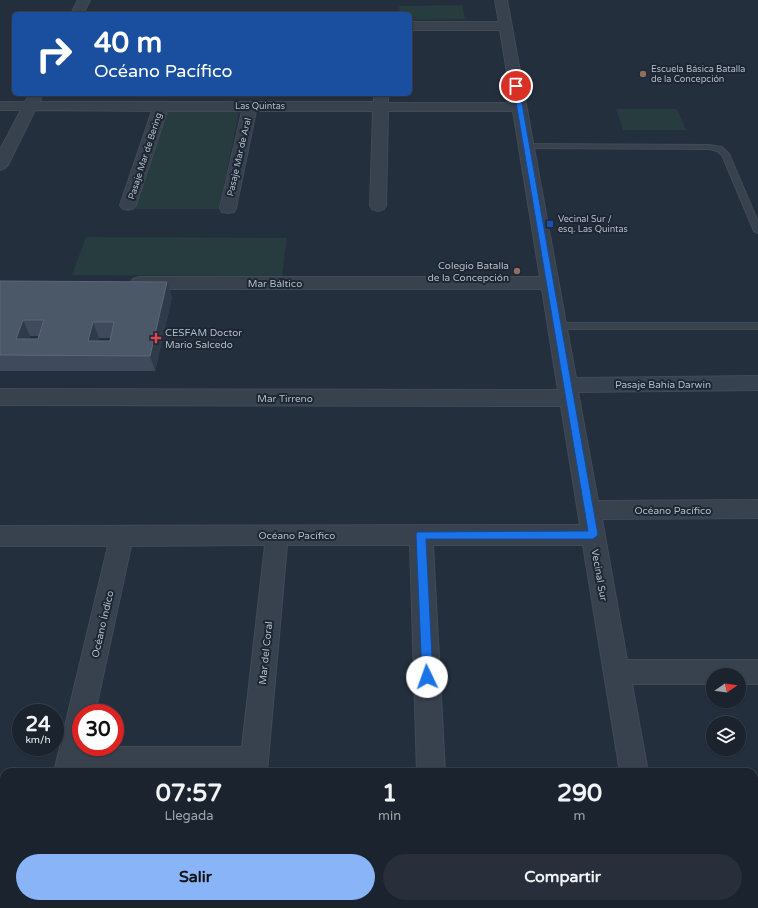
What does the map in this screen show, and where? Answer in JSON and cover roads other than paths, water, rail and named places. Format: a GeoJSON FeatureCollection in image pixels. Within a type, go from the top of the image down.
{"type":"FeatureCollection","features":[{"type":"Feature","properties":{"kind":"street"},"geometry":{"type":"LineString","coordinates":[[78,12],[84,0]]}},
{"type":"Feature","properties":{"kind":"street","name":"Vecinal Sur"},"geometry":{"type":"LineString","coordinates":[[501,0],[633,768]]}},
{"type":"Feature","properties":{"kind":"street"},"geometry":{"type":"LineString","coordinates":[[412,26],[505,26]]}},
{"type":"Feature","properties":{"kind":"street"},"geometry":{"type":"LineString","coordinates":[[0,166],[33,100]]}},
{"type":"Feature","properties":{"kind":"street","name":"Las Quintas"},"geometry":{"type":"LineString","coordinates":[[0,106],[33,100],[161,106],[250,106],[381,100],[519,107]]}},
{"type":"Feature","properties":{"kind":"street"},"geometry":{"type":"LineString","coordinates":[[378,206],[381,100]]}},
{"type":"Feature","properties":{"kind":"street","name":"Pasaje Mar de Bering"},"geometry":{"type":"LineString","coordinates":[[128,205],[161,106]]}},
{"type":"Feature","properties":{"kind":"street","name":"Pasaje Mar de Aral"},"geometry":{"type":"LineString","coordinates":[[228,208],[250,106]]}},
{"type":"Feature","properties":{"kind":"street","name":"Mar Báltico"},"geometry":{"type":"LineString","coordinates":[[120,283],[550,283]]}},
{"type":"Feature","properties":{"kind":"street","name":"Pasaje Bahía Darwin"},"geometry":{"type":"LineString","coordinates":[[568,392],[758,383]]}},
{"type":"Feature","properties":{"kind":"street","name":"Mar Tirreno"},"geometry":{"type":"LineString","coordinates":[[0,397],[568,392]]}},
{"type":"Feature","properties":{"kind":"street","name":"Océano Pacífico"},"geometry":{"type":"LineString","coordinates":[[589,510],[758,509]]}},
{"type":"Feature","properties":{"kind":"street"},"geometry":{"type":"LineString","coordinates":[[421,534],[431,768]]}},
{"type":"Feature","properties":{"kind":"street","name":"Océano Pacífico"},"geometry":{"type":"LineString","coordinates":[[0,536],[421,534],[593,535]]}},
{"type":"Feature","properties":{"kind":"street","name":"Mar del Coral"},"geometry":{"type":"LineString","coordinates":[[254,767],[277,535]]}},
{"type":"Feature","properties":{"kind":"street","name":"Océano Índico"},"geometry":{"type":"LineString","coordinates":[[84,704],[122,536]]}},
{"type":"Feature","properties":{"kind":"street"},"geometry":{"type":"LineString","coordinates":[[617,672],[758,672]]}},
{"type":"Feature","properties":{"kind":"street"},"geometry":{"type":"LineString","coordinates":[[72,756],[70,766],[254,767]]}},
{"type":"Feature","properties":{"kind":"lane"},"geometry":{"type":"LineString","coordinates":[[526,146],[709,147],[719,149],[725,154],[758,231]]}},
{"type":"Feature","properties":{"kind":"lane"},"geometry":{"type":"LineString","coordinates":[[557,326],[758,326]]}},
{"type":"Feature","properties":{"kind":"place","name":"Escuela Básica Batalla de la Concepción"},"geometry":{"type":"Point","coordinates":[643,74]}},
{"type":"Feature","properties":{"kind":"place","name":"Vecinal Sur / esq. Las Quintas"},"geometry":{"type":"Point","coordinates":[550,224]}},
{"type":"Feature","properties":{"kind":"place","name":"Colegio Batalla de la Concepción"},"geometry":{"type":"Point","coordinates":[517,271]}},
{"type":"Feature","properties":{"kind":"place","name":"CESFAM Doctor Mario Salcedo"},"geometry":{"type":"Point","coordinates":[156,338]}}]}
